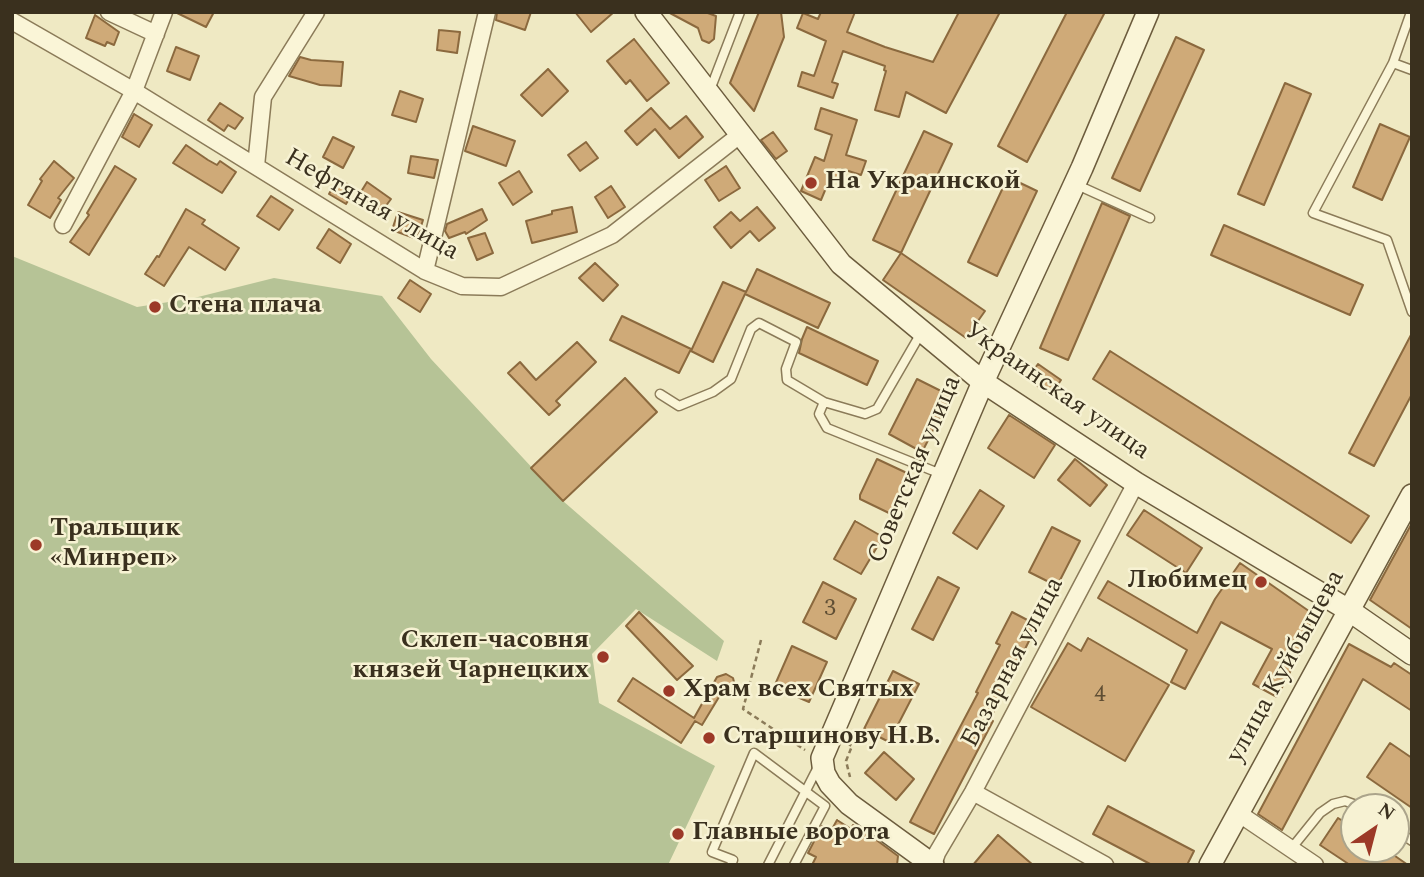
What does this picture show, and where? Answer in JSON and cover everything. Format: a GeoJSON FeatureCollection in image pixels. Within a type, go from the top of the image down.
{"type":"FeatureCollection","features":[{"type":"Feature","properties":{"kind":"main road","name":"Советская улица"},"geometry":{"type":"LineString","coordinates":[[814,754],[1075,184],[1148,12]]}},
{"type":"Feature","properties":{"kind":"main road","name":"Украинская улица"},"geometry":{"type":"LineString","coordinates":[[654,17],[841,264],[983,382],[1136,483],[1350,611],[1412,654]]}},
{"type":"Feature","properties":{"kind":"main road","name":"улица Куйбышева"},"geometry":{"type":"LineString","coordinates":[[1210,865],[1412,495]]}},
{"type":"Feature","properties":{"kind":"main road"},"geometry":{"type":"LineString","coordinates":[[814,754],[830,784],[849,804],[927,862]]}},
{"type":"Feature","properties":{"kind":"street"},"geometry":{"type":"LineString","coordinates":[[108,12],[156,34]]}},
{"type":"Feature","properties":{"kind":"street"},"geometry":{"type":"LineString","coordinates":[[63,225],[134,92],[164,12]]}},
{"type":"Feature","properties":{"kind":"street"},"geometry":{"type":"LineString","coordinates":[[256,166],[263,97],[316,12]]}},
{"type":"Feature","properties":{"kind":"street"},"geometry":{"type":"LineString","coordinates":[[425,271],[487,12]]}},
{"type":"Feature","properties":{"kind":"street","name":"Нефтяная улица"},"geometry":{"type":"LineString","coordinates":[[12,21],[134,92],[425,271],[462,286],[501,287],[612,234],[741,134]]}},
{"type":"Feature","properties":{"kind":"street","name":"Базарная улица"},"geometry":{"type":"LineString","coordinates":[[927,862],[937,853],[973,792],[1136,483]]}},
{"type":"Feature","properties":{"kind":"street"},"geometry":{"type":"LineString","coordinates":[[973,792],[1105,865]]}},
{"type":"Feature","properties":{"kind":"street"},"geometry":{"type":"LineString","coordinates":[[1238,813],[1315,865]]}},
{"type":"Feature","properties":{"kind":"lane"},"geometry":{"type":"LineString","coordinates":[[709,93],[740,12]]}},
{"type":"Feature","properties":{"kind":"lane"},"geometry":{"type":"LineString","coordinates":[[1411,12],[1393,63],[1313,213],[1387,240],[1412,312]]}},
{"type":"Feature","properties":{"kind":"lane"},"geometry":{"type":"LineString","coordinates":[[1393,63],[1412,70]]}},
{"type":"Feature","properties":{"kind":"lane"},"geometry":{"type":"LineString","coordinates":[[1075,184],[1150,218]]}},
{"type":"Feature","properties":{"kind":"lane"},"geometry":{"type":"LineString","coordinates":[[660,394],[679,406],[713,392],[731,379],[751,329],[759,323],[796,342],[786,369],[788,380],[824,402],[865,414],[877,409],[922,331]]}},
{"type":"Feature","properties":{"kind":"lane"},"geometry":{"type":"LineString","coordinates":[[824,402],[819,414],[827,428],[943,475]]}},
{"type":"Feature","properties":{"kind":"lane"},"geometry":{"type":"LineString","coordinates":[[732,865],[733,860],[712,852],[754,753],[825,806],[794,865]]}},
{"type":"Feature","properties":{"kind":"lane"},"geometry":{"type":"LineString","coordinates":[[768,865],[805,790],[814,754]]}},
{"type":"Feature","properties":{"kind":"lane"},"geometry":{"type":"LineString","coordinates":[[1291,849],[1320,813],[1340,802]]}},
{"type":"Feature","properties":{"kind":"path"},"geometry":{"type":"LineString","coordinates":[[761,640],[743,709],[814,754]]}},
{"type":"Feature","properties":{"kind":"path"},"geometry":{"type":"LineString","coordinates":[[844,742],[852,746],[846,761],[850,778],[856,785]]}},
{"type":"Feature","properties":{"kind":"green space"},"geometry":{"type":"Polygon","coordinates":[[[12,256],[137,307],[194,298],[274,278],[382,296],[431,359],[563,501],[724,641],[717,661],[636,609],[592,654],[599,703],[715,766],[668,865],[12,865],[12,256]]]}},
{"type":"Feature","properties":{"kind":"building"},"geometry":{"type":"Polygon","coordinates":[[[175,12],[214,12],[206,27],[175,12]]]}},
{"type":"Feature","properties":{"kind":"building"},"geometry":{"type":"Polygon","coordinates":[[[497,12],[531,12],[525,30],[496,20],[497,12]]]}},
{"type":"Feature","properties":{"kind":"building"},"geometry":{"type":"Polygon","coordinates":[[[575,12],[614,12],[591,32],[575,12]]]}},
{"type":"Feature","properties":{"kind":"building"},"geometry":{"type":"Polygon","coordinates":[[[668,12],[705,12],[716,16],[714,39],[709,43],[702,40],[698,28],[668,12]]]}},
{"type":"Feature","properties":{"kind":"building"},"geometry":{"type":"Polygon","coordinates":[[[759,12],[781,12],[784,37],[754,111],[730,83],[759,12]]]}},
{"type":"Feature","properties":{"kind":"building"},"geometry":{"type":"Polygon","coordinates":[[[821,12],[855,12],[847,32],[933,62],[959,12],[1000,12],[946,113],[906,92],[899,117],[875,110],[885,66],[843,51],[832,82],[838,84],[833,98],[798,86],[802,72],[814,76],[826,41],[797,28],[803,13],[818,19],[821,12]]]}},
{"type":"Feature","properties":{"kind":"building"},"geometry":{"type":"Polygon","coordinates":[[[1067,12],[1105,12],[1027,162],[998,146],[1067,12]]]}},
{"type":"Feature","properties":{"kind":"building"},"geometry":{"type":"Polygon","coordinates":[[[95,15],[119,32],[114,45],[107,42],[105,46],[86,38],[95,15]]]}},
{"type":"Feature","properties":{"kind":"building"},"geometry":{"type":"Polygon","coordinates":[[[439,30],[460,32],[457,53],[437,50],[439,30]]]}},
{"type":"Feature","properties":{"kind":"building"},"geometry":{"type":"Polygon","coordinates":[[[1176,37],[1204,50],[1140,191],[1112,178],[1176,37]]]}},
{"type":"Feature","properties":{"kind":"building"},"geometry":{"type":"Polygon","coordinates":[[[634,39],[669,83],[647,101],[630,80],[626,84],[607,61],[634,39]]]}},
{"type":"Feature","properties":{"kind":"building"},"geometry":{"type":"Polygon","coordinates":[[[176,47],[199,56],[190,80],[167,71],[176,47]]]}},
{"type":"Feature","properties":{"kind":"building"},"geometry":{"type":"Polygon","coordinates":[[[300,57],[343,62],[341,86],[320,85],[289,76],[300,57]]]}},
{"type":"Feature","properties":{"kind":"building"},"geometry":{"type":"Polygon","coordinates":[[[548,69],[568,91],[542,116],[521,95],[548,69]]]}},
{"type":"Feature","properties":{"kind":"building"},"geometry":{"type":"Polygon","coordinates":[[[1285,83],[1311,94],[1264,205],[1238,194],[1285,83]]]}},
{"type":"Feature","properties":{"kind":"building"},"geometry":{"type":"Polygon","coordinates":[[[400,91],[423,99],[416,122],[392,115],[400,91]]]}},
{"type":"Feature","properties":{"kind":"building"},"geometry":{"type":"Polygon","coordinates":[[[220,103],[243,118],[235,129],[228,125],[224,131],[208,120],[220,103]]]}},
{"type":"Feature","properties":{"kind":"building"},"geometry":{"type":"Polygon","coordinates":[[[651,108],[670,129],[686,116],[703,137],[679,158],[655,129],[637,145],[625,131],[651,108]]]}},
{"type":"Feature","properties":{"kind":"building"},"geometry":{"type":"Polygon","coordinates":[[[821,108],[857,120],[846,155],[866,161],[861,175],[842,169],[839,179],[831,176],[821,200],[801,191],[815,157],[824,161],[832,135],[815,129],[821,108]]]}},
{"type":"Feature","properties":{"kind":"building"},"geometry":{"type":"Polygon","coordinates":[[[134,114],[152,125],[139,147],[122,137],[134,114]]]}},
{"type":"Feature","properties":{"kind":"building"},"geometry":{"type":"Polygon","coordinates":[[[1380,124],[1410,137],[1382,200],[1353,187],[1380,124]]]}},
{"type":"Feature","properties":{"kind":"building"},"geometry":{"type":"Polygon","coordinates":[[[473,126],[515,141],[506,166],[465,151],[473,126]]]}},
{"type":"Feature","properties":{"kind":"building"},"geometry":{"type":"Polygon","coordinates":[[[924,131],[952,144],[901,253],[873,240],[924,131]]]}},
{"type":"Feature","properties":{"kind":"building"},"geometry":{"type":"Polygon","coordinates":[[[773,132],[787,151],[776,159],[761,140],[773,132]]]}},
{"type":"Feature","properties":{"kind":"building"},"geometry":{"type":"Polygon","coordinates":[[[333,137],[354,147],[343,168],[323,157],[333,137]]]}},
{"type":"Feature","properties":{"kind":"building"},"geometry":{"type":"Polygon","coordinates":[[[586,142],[598,158],[580,171],[568,155],[586,142]]]}},
{"type":"Feature","properties":{"kind":"building"},"geometry":{"type":"Polygon","coordinates":[[[186,145],[217,165],[220,161],[236,172],[222,193],[173,163],[186,145]]]}},
{"type":"Feature","properties":{"kind":"building"},"geometry":{"type":"Polygon","coordinates":[[[411,156],[438,160],[434,178],[408,173],[411,156]]]}},
{"type":"Feature","properties":{"kind":"building"},"geometry":{"type":"Polygon","coordinates":[[[54,161],[74,178],[58,198],[61,200],[50,218],[28,205],[42,181],[40,179],[54,161]]]}},
{"type":"Feature","properties":{"kind":"building"},"geometry":{"type":"Polygon","coordinates":[[[115,166],[136,179],[89,255],[70,242],[89,215],[87,213],[115,166]]]}},
{"type":"Feature","properties":{"kind":"building"},"geometry":{"type":"Polygon","coordinates":[[[726,166],[740,188],[719,201],[705,180],[726,166]]]}},
{"type":"Feature","properties":{"kind":"building"},"geometry":{"type":"Polygon","coordinates":[[[519,171],[532,192],[513,205],[499,183],[519,171]]]}},
{"type":"Feature","properties":{"kind":"building"},"geometry":{"type":"Polygon","coordinates":[[[338,178],[355,189],[346,204],[329,194],[338,178]]]}},
{"type":"Feature","properties":{"kind":"building"},"geometry":{"type":"Polygon","coordinates":[[[1007,179],[1037,191],[997,276],[968,262],[1007,179]]]}},
{"type":"Feature","properties":{"kind":"building"},"geometry":{"type":"Polygon","coordinates":[[[367,182],[391,199],[382,211],[359,195],[367,182]]]}},
{"type":"Feature","properties":{"kind":"building"},"geometry":{"type":"Polygon","coordinates":[[[611,186],[625,207],[608,218],[595,197],[611,186]]]}},
{"type":"Feature","properties":{"kind":"building"},"geometry":{"type":"Polygon","coordinates":[[[271,196],[293,210],[279,230],[257,216],[271,196]]]}},
{"type":"Feature","properties":{"kind":"building"},"geometry":{"type":"Polygon","coordinates":[[[1102,203],[1130,216],[1068,360],[1040,348],[1102,203]]]}},
{"type":"Feature","properties":{"kind":"building"},"geometry":{"type":"Polygon","coordinates":[[[572,207],[577,232],[532,243],[526,221],[572,207]]]}},
{"type":"Feature","properties":{"kind":"building"},"geometry":{"type":"Polygon","coordinates":[[[757,207],[775,228],[759,241],[750,231],[731,248],[714,227],[731,212],[740,221],[757,207]]]}},
{"type":"Feature","properties":{"kind":"building"},"geometry":{"type":"Polygon","coordinates":[[[186,209],[205,220],[202,224],[239,248],[225,270],[189,247],[164,286],[145,274],[157,256],[159,257],[186,209]]]}},
{"type":"Feature","properties":{"kind":"building"},"geometry":{"type":"Polygon","coordinates":[[[482,209],[487,220],[466,234],[465,232],[449,238],[445,231],[447,224],[482,209]]]}},
{"type":"Feature","properties":{"kind":"building"},"geometry":{"type":"Polygon","coordinates":[[[398,212],[423,220],[417,239],[392,230],[398,212]]]}},
{"type":"Feature","properties":{"kind":"building"},"geometry":{"type":"Polygon","coordinates":[[[1224,225],[1363,285],[1350,315],[1211,255],[1224,225]]]}},
{"type":"Feature","properties":{"kind":"building"},"geometry":{"type":"Polygon","coordinates":[[[329,229],[351,244],[340,263],[317,248],[329,229]]]}},
{"type":"Feature","properties":{"kind":"building"},"geometry":{"type":"Polygon","coordinates":[[[485,233],[493,253],[477,260],[468,238],[485,233]]]}},
{"type":"Feature","properties":{"kind":"building"},"geometry":{"type":"Polygon","coordinates":[[[901,253],[985,311],[966,338],[883,280],[901,253]]]}},
{"type":"Feature","properties":{"kind":"building"},"geometry":{"type":"Polygon","coordinates":[[[595,263],[618,285],[603,301],[579,278],[595,263]]]}},
{"type":"Feature","properties":{"kind":"building"},"geometry":{"type":"Polygon","coordinates":[[[757,269],[830,303],[818,328],[745,294],[713,362],[691,351],[723,282],[746,292],[757,269]]]}},
{"type":"Feature","properties":{"kind":"building"},"geometry":{"type":"Polygon","coordinates":[[[410,280],[431,294],[420,312],[398,298],[410,280]]]}},
{"type":"Feature","properties":{"kind":"building"},"geometry":{"type":"Polygon","coordinates":[[[622,316],[691,349],[679,373],[610,340],[622,316]]]}},
{"type":"Feature","properties":{"kind":"building"},"geometry":{"type":"Polygon","coordinates":[[[807,327],[878,361],[867,385],[799,353],[807,327]]]}},
{"type":"Feature","properties":{"kind":"building"},"geometry":{"type":"Polygon","coordinates":[[[1412,333],[1412,394],[1374,466],[1349,453],[1412,333]]]}},
{"type":"Feature","properties":{"kind":"building"},"geometry":{"type":"Polygon","coordinates":[[[577,342],[596,362],[556,401],[560,405],[549,415],[508,373],[520,362],[536,380],[577,342]]]}},
{"type":"Feature","properties":{"kind":"building"},"geometry":{"type":"Polygon","coordinates":[[[1110,351],[1369,516],[1351,543],[1093,379],[1110,351]]]}},
{"type":"Feature","properties":{"kind":"building"},"geometry":{"type":"Polygon","coordinates":[[[1038,364],[1061,380],[1051,395],[1027,379],[1038,364]]]}},
{"type":"Feature","properties":{"kind":"building"},"geometry":{"type":"Polygon","coordinates":[[[625,378],[657,412],[563,501],[531,468],[625,378]]]}},
{"type":"Feature","properties":{"kind":"building"},"geometry":{"type":"Polygon","coordinates":[[[917,379],[951,396],[922,452],[889,434],[917,379]]]}},
{"type":"Feature","properties":{"kind":"building"},"geometry":{"type":"Polygon","coordinates":[[[1009,415],[1055,445],[1034,478],[988,448],[1009,415]]]}},
{"type":"Feature","properties":{"kind":"building"},"geometry":{"type":"Polygon","coordinates":[[[877,459],[909,474],[891,514],[860,499],[877,459]]]}},
{"type":"Feature","properties":{"kind":"building"},"geometry":{"type":"Polygon","coordinates":[[[1075,459],[1107,485],[1090,506],[1058,480],[1075,459]]]}},
{"type":"Feature","properties":{"kind":"building"},"geometry":{"type":"Polygon","coordinates":[[[980,490],[1004,506],[977,549],[953,533],[980,490]]]}},
{"type":"Feature","properties":{"kind":"building"},"geometry":{"type":"Polygon","coordinates":[[[1144,510],[1202,548],[1186,573],[1127,535],[1144,510]]]}},
{"type":"Feature","properties":{"kind":"building"},"geometry":{"type":"Polygon","coordinates":[[[855,521],[883,537],[861,574],[834,559],[855,521]]]}},
{"type":"Feature","properties":{"kind":"building"},"geometry":{"type":"Polygon","coordinates":[[[1412,523],[1412,629],[1370,600],[1412,523]]]}},
{"type":"Feature","properties":{"kind":"building"},"geometry":{"type":"Polygon","coordinates":[[[1052,527],[1080,541],[1057,586],[1029,572],[1052,527]]]}},
{"type":"Feature","properties":{"kind":"building"},"geometry":{"type":"Polygon","coordinates":[[[1240,563],[1316,616],[1297,643],[1303,647],[1277,697],[1253,684],[1272,649],[1221,622],[1185,689],[1171,682],[1187,650],[1098,598],[1108,581],[1197,633],[1215,599],[1240,563]]]}},
{"type":"Feature","properties":{"kind":"building"},"geometry":{"type":"Polygon","coordinates":[[[938,577],[959,588],[933,640],[912,629],[938,577]]]}},
{"type":"Feature","properties":{"kind":"building"},"geometry":{"type":"Polygon","coordinates":[[[823,582],[856,599],[836,639],[803,622],[823,582]]]}},
{"type":"Feature","properties":{"kind":"building"},"geometry":{"type":"Polygon","coordinates":[[[639,612],[693,666],[677,680],[626,626],[639,612]]]}},
{"type":"Feature","properties":{"kind":"building"},"geometry":{"type":"Polygon","coordinates":[[[1012,612],[1037,625],[990,719],[993,721],[934,834],[910,822],[978,693],[976,692],[1000,645],[996,643],[1012,612]]]}},
{"type":"Feature","properties":{"kind":"building"},"geometry":{"type":"Polygon","coordinates":[[[1088,638],[1169,685],[1125,761],[1031,707],[1068,643],[1081,651],[1088,638]]]}},
{"type":"Feature","properties":{"kind":"building"},"geometry":{"type":"Polygon","coordinates":[[[1349,644],[1391,667],[1394,663],[1412,675],[1412,711],[1363,679],[1282,830],[1258,814],[1349,644]]]}},
{"type":"Feature","properties":{"kind":"building"},"geometry":{"type":"Polygon","coordinates":[[[792,646],[827,662],[809,702],[774,687],[792,646]]]}},
{"type":"Feature","properties":{"kind":"building"},"geometry":{"type":"Polygon","coordinates":[[[893,671],[919,684],[889,742],[864,729],[893,671]]]}},
{"type":"Feature","properties":{"kind":"building"},"geometry":{"type":"Polygon","coordinates":[[[726,674],[733,678],[735,686],[731,694],[719,697],[702,725],[695,721],[681,743],[618,701],[633,678],[694,718],[717,677],[726,674]]]}},
{"type":"Feature","properties":{"kind":"building"},"geometry":{"type":"Polygon","coordinates":[[[1390,743],[1412,758],[1412,808],[1410,793],[1390,793],[1367,777],[1390,743]]]}},
{"type":"Feature","properties":{"kind":"building"},"geometry":{"type":"Polygon","coordinates":[[[884,752],[914,779],[896,800],[865,773],[884,752]]]}},
{"type":"Feature","properties":{"kind":"building"},"geometry":{"type":"Polygon","coordinates":[[[1108,806],[1194,851],[1187,865],[1152,865],[1093,834],[1108,806]]]}},
{"type":"Feature","properties":{"kind":"building"},"geometry":{"type":"Polygon","coordinates":[[[1338,818],[1340,819],[1340,858],[1320,845],[1338,818]]]}},
{"type":"Feature","properties":{"kind":"building"},"geometry":{"type":"Polygon","coordinates":[[[837,820],[851,829],[853,825],[867,833],[898,856],[897,865],[812,865],[816,857],[808,853],[822,826],[831,831],[837,820]]]}},
{"type":"Feature","properties":{"kind":"building"},"geometry":{"type":"Polygon","coordinates":[[[998,835],[1033,865],[973,865],[998,835]]]}},
{"type":"Feature","properties":{"kind":"building"},"geometry":{"type":"Polygon","coordinates":[[[1347,863],[1408,865],[1350,865],[1347,863]]]}},
{"type":"Feature","properties":{"kind":"place","name":"На Украинской"},"geometry":{"type":"Point","coordinates":[811,183]}},
{"type":"Feature","properties":{"kind":"place","name":"Стена плача"},"geometry":{"type":"Point","coordinates":[155,307]}},
{"type":"Feature","properties":{"kind":"place","name":"Тральщик «Минреп»"},"geometry":{"type":"Point","coordinates":[36,545]}},
{"type":"Feature","properties":{"kind":"place","name":"Любимец"},"geometry":{"type":"Point","coordinates":[1261,582]}},
{"type":"Feature","properties":{"kind":"place","name":"Склеп-часовня князей Чарнецких"},"geometry":{"type":"Point","coordinates":[603,657]}},
{"type":"Feature","properties":{"kind":"place","name":"Храм всех Святых"},"geometry":{"type":"Point","coordinates":[669,691]}},
{"type":"Feature","properties":{"kind":"place","name":"Старшинову Н.В."},"geometry":{"type":"Point","coordinates":[709,738]}},
{"type":"Feature","properties":{"kind":"place","name":"Главные ворота"},"geometry":{"type":"Point","coordinates":[678,834]}}]}
